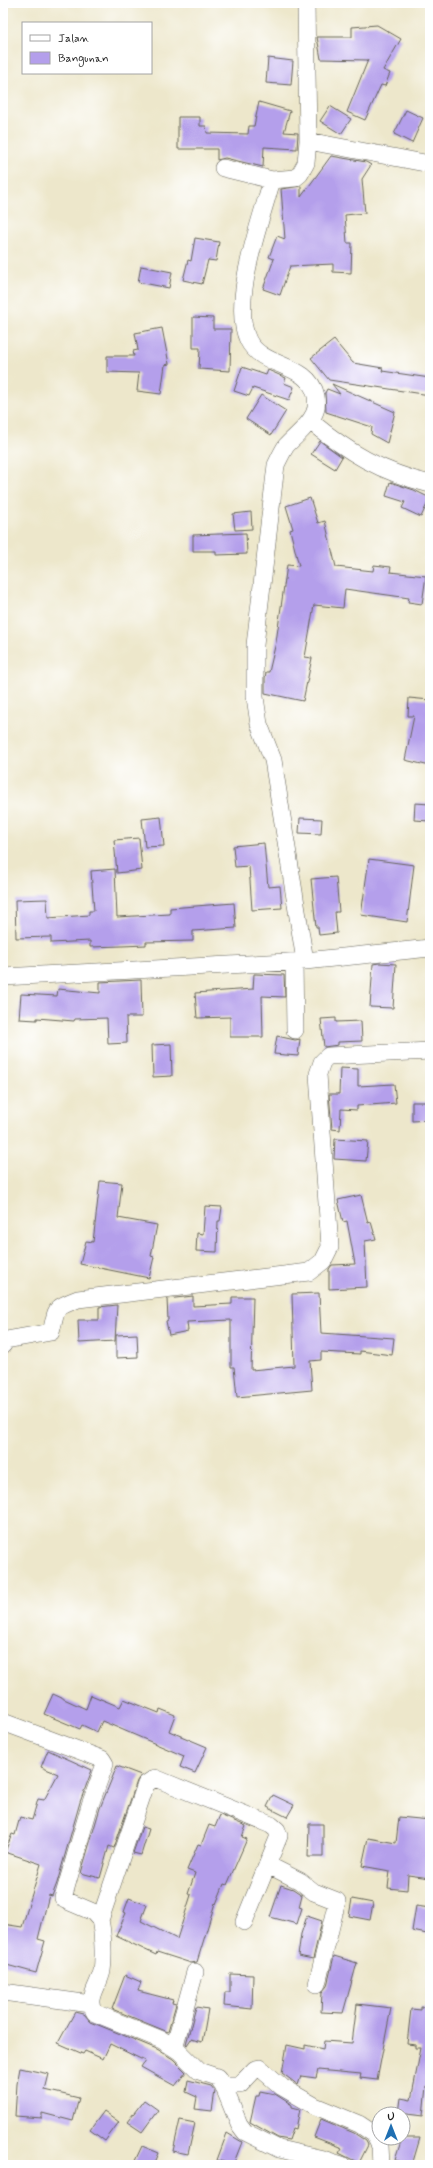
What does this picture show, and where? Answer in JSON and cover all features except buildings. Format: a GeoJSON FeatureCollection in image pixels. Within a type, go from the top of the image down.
{"type":"FeatureCollection","features":[{"type":"Feature","properties":{"kind":"street"},"geometry":{"type":"LineString","coordinates":[[223,168],[272,180],[298,177],[306,163],[308,141],[306,3]]}},
{"type":"Feature","properties":{"kind":"street"},"geometry":{"type":"LineString","coordinates":[[308,141],[430,164]]}},
{"type":"Feature","properties":{"kind":"street"},"geometry":{"type":"LineString","coordinates":[[272,180],[250,262],[244,290],[242,319],[248,340],[253,347],[267,357],[304,376],[311,384],[315,395],[316,409],[310,421],[285,448],[276,465],[255,645],[255,690],[259,724],[273,760],[300,962],[295,1030]]}},
{"type":"Feature","properties":{"kind":"street"},"geometry":{"type":"LineString","coordinates":[[310,421],[334,441],[370,464],[404,478],[430,484]]}},
{"type":"Feature","properties":{"kind":"street"},"geometry":{"type":"LineString","coordinates":[[3,977],[300,962],[430,948]]}},
{"type":"Feature","properties":{"kind":"street"},"geometry":{"type":"LineString","coordinates":[[3,1345],[6,1340],[51,1332],[54,1314],[58,1307],[78,1299],[309,1272],[323,1261],[330,1247],[318,1074],[322,1062],[328,1056],[430,1050]]}},
{"type":"Feature","properties":{"kind":"street"},"geometry":{"type":"LineString","coordinates":[[3,1722],[104,1760],[104,1769],[90,1805],[63,1898],[93,1912],[100,1920]]}},
{"type":"Feature","properties":{"kind":"street"},"geometry":{"type":"LineString","coordinates":[[244,1922],[280,1836],[274,1827],[155,1778],[146,1784],[100,1920],[102,1967],[92,2004],[98,2016],[162,2040],[174,2048],[199,2071],[217,2077],[223,2085],[239,2124],[245,2132],[279,2149],[342,2165]]}},
{"type":"Feature","properties":{"kind":"street"},"geometry":{"type":"LineString","coordinates":[[268,1865],[300,1881],[314,1892],[335,1899],[338,1902],[316,1984]]}},
{"type":"Feature","properties":{"kind":"street"},"geometry":{"type":"LineString","coordinates":[[174,2048],[195,1972]]}},
{"type":"Feature","properties":{"kind":"street"},"geometry":{"type":"LineString","coordinates":[[3,1992],[92,2004]]}},
{"type":"Feature","properties":{"kind":"street"},"geometry":{"type":"LineString","coordinates":[[223,2085],[240,2085],[255,2069],[260,2068],[282,2087],[315,2106],[358,2124],[374,2134],[380,2146],[381,2165]]}}]}
